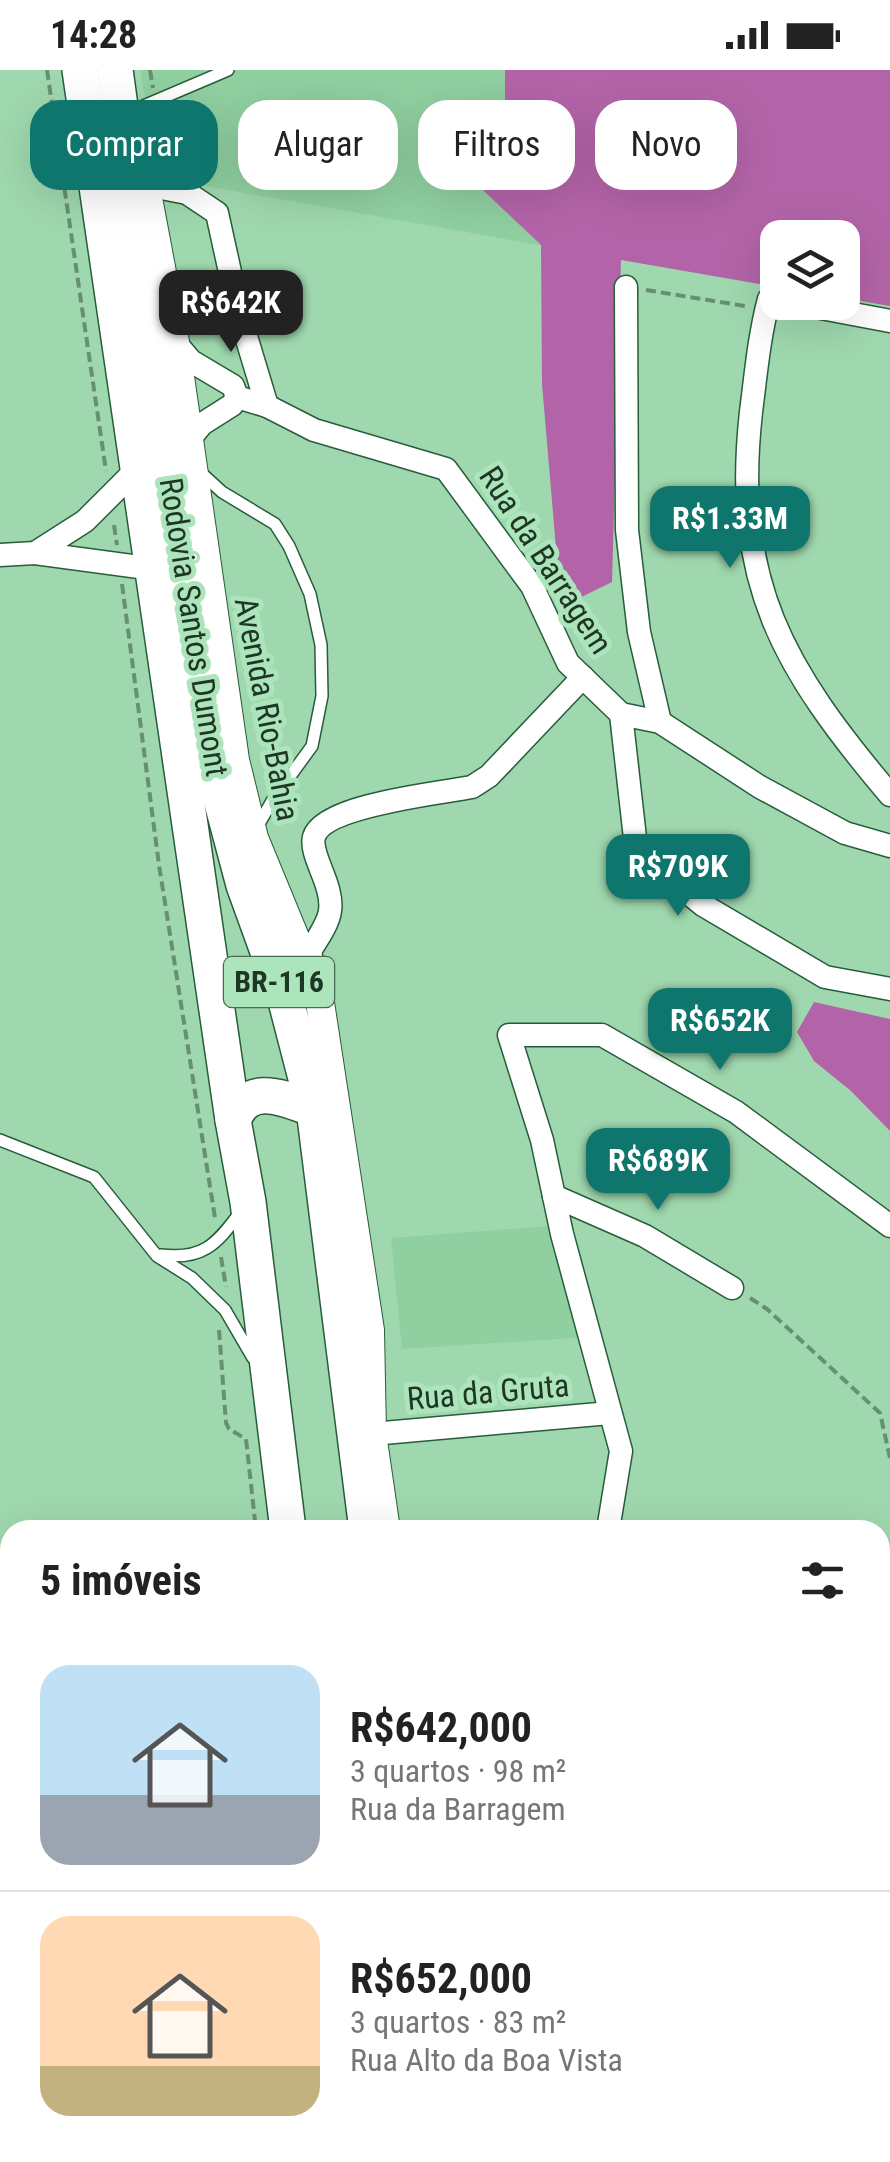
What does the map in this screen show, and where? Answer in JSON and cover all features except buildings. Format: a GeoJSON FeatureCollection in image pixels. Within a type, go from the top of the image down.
{"type":"FeatureCollection","features":[{"type":"Feature","properties":{"kind":"highway","name":"Rodovia Santos Dumont"},"geometry":{"type":"LineString","coordinates":[[80,70],[140,468],[136,567],[248,1202],[287,1520]]}},
{"type":"Feature","properties":{"kind":"highway","name":"Rodovia Santos Dumont"},"geometry":{"type":"LineString","coordinates":[[115,70],[125,100]]}},
{"type":"Feature","properties":{"kind":"highway","name":"Rodovia Santos Dumont"},"geometry":{"type":"LineString","coordinates":[[139,190],[208,750],[244,884],[286,1000],[324,1125],[367,1520]]}},
{"type":"Feature","properties":{"kind":"highway"},"geometry":{"type":"LineString","coordinates":[[286,1000],[293,972],[306,959]]}},
{"type":"Feature","properties":{"kind":"highway"},"geometry":{"type":"LineString","coordinates":[[233,1120],[238,1108],[255,1096],[278,1097],[324,1125]]}},
{"type":"Feature","properties":{"kind":"street"},"geometry":{"type":"LineString","coordinates":[[129,100],[130,70]]}},
{"type":"Feature","properties":{"kind":"street","name":"Avenida Rio-Bahia"},"geometry":{"type":"LineString","coordinates":[[140,190],[175,342],[236,760],[254,838],[319,996],[324,1125],[370,1330],[372,1434],[385,1520]]}},
{"type":"Feature","properties":{"kind":"street"},"geometry":{"type":"LineString","coordinates":[[172,190],[187,193],[218,213],[239,312],[267,406]]}},
{"type":"Feature","properties":{"kind":"street"},"geometry":{"type":"LineString","coordinates":[[626,286],[627,530],[639,632],[660,722]]}},
{"type":"Feature","properties":{"kind":"street"},"geometry":{"type":"LineString","coordinates":[[860,316],[890,322]]}},
{"type":"Feature","properties":{"kind":"street"},"geometry":{"type":"LineString","coordinates":[[767,320],[761,329],[746,464],[750,546],[760,585],[800,676],[844,740],[890,795]]}},
{"type":"Feature","properties":{"kind":"street","name":"Rua da Barragem"},"geometry":{"type":"LineString","coordinates":[[175,342],[192,361],[232,386],[237,397],[267,406],[314,430],[446,470],[532,586],[568,663],[621,714]]}},
{"type":"Feature","properties":{"kind":"street"},"geometry":{"type":"LineString","coordinates":[[188,448],[211,416],[232,405],[237,397]]}},
{"type":"Feature","properties":{"kind":"street"},"geometry":{"type":"LineString","coordinates":[[35,553],[86,521],[140,468]]}},
{"type":"Feature","properties":{"kind":"street"},"geometry":{"type":"LineString","coordinates":[[0,555],[35,553],[136,567]]}},
{"type":"Feature","properties":{"kind":"street"},"geometry":{"type":"LineString","coordinates":[[306,959],[330,913],[328,882],[314,850],[314,836],[322,824],[345,812],[472,787],[489,776],[583,677]]}},
{"type":"Feature","properties":{"kind":"street"},"geometry":{"type":"LineString","coordinates":[[890,846],[844,833],[760,787],[660,722],[621,714],[634,838],[650,862],[702,905],[825,977],[890,989]]}},
{"type":"Feature","properties":{"kind":"street","name":"Rua da Gruta"},"geometry":{"type":"LineString","coordinates":[[610,1520],[622,1451],[542,1140],[509,1035],[602,1035],[736,1112],[890,1226]]}},
{"type":"Feature","properties":{"kind":"street"},"geometry":{"type":"LineString","coordinates":[[554,1196],[645,1236],[732,1288]]}},
{"type":"Feature","properties":{"kind":"street","name":"Rua da Gruta"},"geometry":{"type":"LineString","coordinates":[[372,1434],[610,1414]]}},
{"type":"Feature","properties":{"kind":"lane"},"geometry":{"type":"LineString","coordinates":[[160,100],[228,70]]}},
{"type":"Feature","properties":{"kind":"lane"},"geometry":{"type":"LineString","coordinates":[[188,448],[202,475],[274,524],[300,570],[317,620],[323,671],[312,746],[272,800],[254,838]]}},
{"type":"Feature","properties":{"kind":"lane"},"geometry":{"type":"LineString","coordinates":[[0,1140],[94,1177],[158,1256],[192,1278],[220,1305],[248,1346],[276,1434]]}},
{"type":"Feature","properties":{"kind":"lane"},"geometry":{"type":"LineString","coordinates":[[158,1256],[189,1256],[218,1240],[248,1202]]}},
{"type":"Feature","properties":{"kind":"path"},"geometry":{"type":"LineString","coordinates":[[47,70],[110,497],[136,567],[159,865],[226,1288],[220,1305],[226,1422],[229,1429],[246,1439],[255,1520]]}},
{"type":"Feature","properties":{"kind":"path"},"geometry":{"type":"LineString","coordinates":[[626,286],[751,308],[761,329]]}},
{"type":"Feature","properties":{"kind":"path"},"geometry":{"type":"LineString","coordinates":[[732,1288],[767,1309],[880,1413],[890,1458]]}},
{"type":"Feature","properties":{"kind":"shaded area"},"geometry":{"type":"Polygon","coordinates":[[[140,70],[890,70],[890,306],[860,301],[860,220],[760,220],[760,284],[218,188],[218,100],[146,100],[140,70]]]}},
{"type":"Feature","properties":{"kind":"shaded area"},"geometry":{"type":"Polygon","coordinates":[[[505,70],[890,70],[890,306],[860,301],[860,220],[760,220],[760,284],[621,260],[612,582],[561,607],[542,384],[541,245],[483,190],[575,190],[575,100],[505,100],[505,70]]]}},
{"type":"Feature","properties":{"kind":"shaded area"},"geometry":{"type":"Polygon","coordinates":[[[814,1002],[890,1019],[890,1131],[851,1091],[814,1061],[797,1032],[814,1002]]]}},
{"type":"Feature","properties":{"kind":"shaded area"},"geometry":{"type":"Polygon","coordinates":[[[551,1226],[590,1337],[402,1349],[391,1238],[551,1226]]]}}]}
